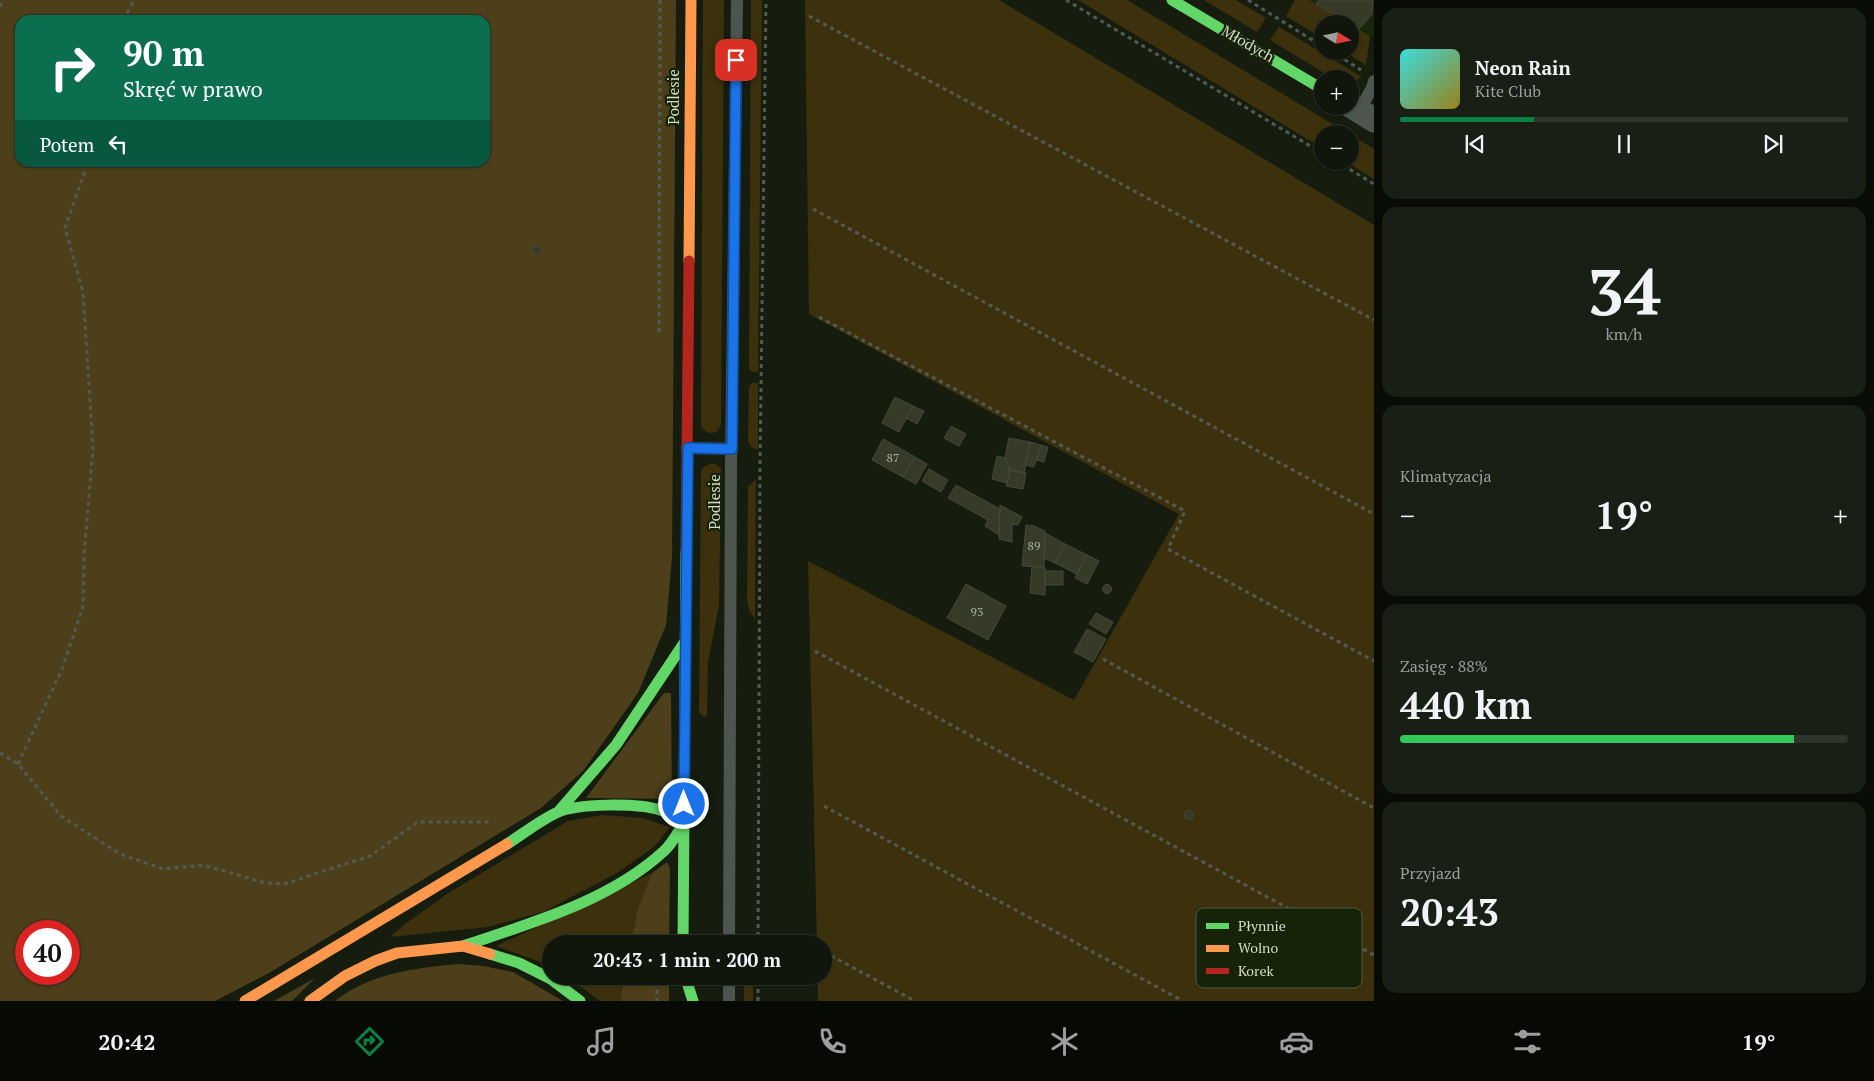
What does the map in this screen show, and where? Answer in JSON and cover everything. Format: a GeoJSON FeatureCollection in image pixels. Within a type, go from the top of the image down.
{"type":"FeatureCollection","features":[{"type":"Feature","properties":{"kind":"main road","name":"Podlesie"},"geometry":{"type":"LineString","coordinates":[[683,935],[691,0]]}},
{"type":"Feature","properties":{"kind":"main road","name":"Młodych"},"geometry":{"type":"LineString","coordinates":[[1172,0],[1314,84]]}},
{"type":"Feature","properties":{"kind":"main road"},"geometry":{"type":"LineString","coordinates":[[245,1001],[465,870],[558,812],[616,745],[686,640]]}},
{"type":"Feature","properties":{"kind":"main road"},"geometry":{"type":"LineString","coordinates":[[310,1001],[319,992],[375,960],[397,953],[463,946],[553,916],[628,879],[665,850],[684,823],[672,814],[658,808],[617,804],[589,806],[558,812]]}},
{"type":"Feature","properties":{"kind":"main road"},"geometry":{"type":"LineString","coordinates":[[463,946],[519,963],[552,979],[580,1001]]}},
{"type":"Feature","properties":{"kind":"main road"},"geometry":{"type":"LineString","coordinates":[[683,1001],[684,985]]}},
{"type":"Feature","properties":{"kind":"main road"},"geometry":{"type":"LineString","coordinates":[[687,985],[693,1001]]}},
{"type":"Feature","properties":{"kind":"lane","name":"Podlesie"},"geometry":{"type":"LineString","coordinates":[[729,935],[737,0]]}},
{"type":"Feature","properties":{"kind":"lane"},"geometry":{"type":"LineString","coordinates":[[1361,112],[1372,88],[1370,77]]}},
{"type":"Feature","properties":{"kind":"lane"},"geometry":{"type":"LineString","coordinates":[[688,448],[732,449]]}},
{"type":"Feature","properties":{"kind":"lane"},"geometry":{"type":"LineString","coordinates":[[729,985],[729,1001]]}},
{"type":"Feature","properties":{"kind":"path"},"geometry":{"type":"LineString","coordinates":[[0,7],[2,0]]}},
{"type":"Feature","properties":{"kind":"path"},"geometry":{"type":"LineString","coordinates":[[126,15],[134,0]]}},
{"type":"Feature","properties":{"kind":"path"},"geometry":{"type":"LineString","coordinates":[[758,935],[760,464],[766,0]]}},
{"type":"Feature","properties":{"kind":"path"},"geometry":{"type":"LineString","coordinates":[[1066,0],[1314,148]]}},
{"type":"Feature","properties":{"kind":"path"},"geometry":{"type":"LineString","coordinates":[[1248,0],[1314,41]]}},
{"type":"Feature","properties":{"kind":"path"},"geometry":{"type":"LineString","coordinates":[[809,16],[1374,320]]}},
{"type":"Feature","properties":{"kind":"path"},"geometry":{"type":"LineString","coordinates":[[1344,60],[1370,77]]}},
{"type":"Feature","properties":{"kind":"path"},"geometry":{"type":"LineString","coordinates":[[18,764],[62,669],[83,607],[84,556],[93,448],[83,292],[65,228],[86,167]]}},
{"type":"Feature","properties":{"kind":"path"},"geometry":{"type":"LineString","coordinates":[[1351,170],[1374,184]]}},
{"type":"Feature","properties":{"kind":"path"},"geometry":{"type":"LineString","coordinates":[[813,209],[1374,514]]}},
{"type":"Feature","properties":{"kind":"path"},"geometry":{"type":"LineString","coordinates":[[819,318],[1184,511],[1168,549],[1374,661]]}},
{"type":"Feature","properties":{"kind":"path"},"geometry":{"type":"LineString","coordinates":[[815,652],[1287,908]]}},
{"type":"Feature","properties":{"kind":"path"},"geometry":{"type":"LineString","coordinates":[[1103,659],[1374,808]]}},
{"type":"Feature","properties":{"kind":"path"},"geometry":{"type":"LineString","coordinates":[[0,753],[18,764],[60,816],[120,854],[163,869],[204,865],[265,883],[284,884],[370,856],[418,822],[494,822]]}},
{"type":"Feature","properties":{"kind":"path"},"geometry":{"type":"LineString","coordinates":[[824,806],[1183,1001]]}},
{"type":"Feature","properties":{"kind":"path"},"geometry":{"type":"LineString","coordinates":[[1362,948],[1374,955]]}},
{"type":"Feature","properties":{"kind":"path"},"geometry":{"type":"LineString","coordinates":[[832,956],[915,1001]]}},
{"type":"Feature","properties":{"kind":"path"},"geometry":{"type":"LineString","coordinates":[[657,985],[658,1001]]}},
{"type":"Feature","properties":{"kind":"path"},"geometry":{"type":"LineString","coordinates":[[758,985],[758,1001]]}},
{"type":"Feature","properties":{"kind":"shaded area"},"geometry":{"type":"Polygon","coordinates":[[[0,0],[676,0],[672,558],[666,625],[638,693],[583,771],[541,808],[269,973],[215,1001],[0,1001],[0,0]]]}},
{"type":"Feature","properties":{"kind":"shaded area"},"geometry":{"type":"Polygon","coordinates":[[[703,0],[724,0],[721,424],[718,431],[710,433],[704,430],[701,425],[703,0]]]}},
{"type":"Feature","properties":{"kind":"shaded area"},"geometry":{"type":"Polygon","coordinates":[[[751,0],[762,0],[758,372],[752,372],[749,369],[751,0]]]}},
{"type":"Feature","properties":{"kind":"shaded area"},"geometry":{"type":"Polygon","coordinates":[[[805,0],[999,0],[1374,225],[1374,1001],[818,1001],[818,985],[832,985],[832,935],[817,935],[808,561],[1074,700],[1179,514],[809,314],[805,0]]]}},
{"type":"Feature","properties":{"kind":"shaded area"},"geometry":{"type":"Polygon","coordinates":[[[1078,0],[1127,0],[1314,113],[1314,115],[1318,115],[1334,125],[1314,125],[1314,143],[1078,0]]]}},
{"type":"Feature","properties":{"kind":"shaded area"},"geometry":{"type":"Polygon","coordinates":[[[1204,0],[1236,0],[1266,18],[1257,32],[1204,0]]]}},
{"type":"Feature","properties":{"kind":"shaded area"},"geometry":{"type":"Polygon","coordinates":[[[1295,0],[1309,0],[1335,15],[1314,15],[1314,33],[1286,16],[1295,0]]]}},
{"type":"Feature","properties":{"kind":"shaded area"},"geometry":{"type":"Polygon","coordinates":[[[1309,0],[1374,0],[1374,38],[1359,29],[1359,15],[1335,15],[1309,0]]]}},
{"type":"Feature","properties":{"kind":"shaded area"},"geometry":{"type":"Polygon","coordinates":[[[1279,27],[1314,48],[1314,60],[1334,60],[1350,70],[1319,70],[1270,40],[1279,27]]]}},
{"type":"Feature","properties":{"kind":"shaded area"},"geometry":{"type":"Polygon","coordinates":[[[1359,29],[1370,36],[1366,65],[1358,60],[1359,29]]]}},
{"type":"Feature","properties":{"kind":"shaded area"},"geometry":{"type":"Polygon","coordinates":[[[1359,140],[1374,149],[1374,179],[1359,170],[1359,140]]]}},
{"type":"Feature","properties":{"kind":"shaded area"},"geometry":{"type":"Polygon","coordinates":[[[752,383],[758,383],[758,450],[751,447],[748,441],[749,387],[752,383]]]}},
{"type":"Feature","properties":{"kind":"shaded area"},"geometry":{"type":"Polygon","coordinates":[[[712,463],[721,469],[719,605],[708,662],[707,716],[704,717],[699,712],[701,472],[703,467],[712,463]]]}},
{"type":"Feature","properties":{"kind":"shaded area"},"geometry":{"type":"Polygon","coordinates":[[[756,479],[755,620],[747,600],[748,487],[756,479]]]}},
{"type":"Feature","properties":{"kind":"shaded area"},"geometry":{"type":"Polygon","coordinates":[[[664,693],[671,693],[672,799],[586,798],[664,693]]]}},
{"type":"Feature","properties":{"kind":"shaded area"},"geometry":{"type":"Polygon","coordinates":[[[603,815],[642,818],[670,827],[655,846],[617,873],[543,912],[488,927],[390,937],[447,894],[568,821],[603,815]]]}},
{"type":"Feature","properties":{"kind":"shaded area"},"geometry":{"type":"Polygon","coordinates":[[[667,862],[670,868],[669,935],[633,935],[638,908],[652,873],[667,862]]]}},
{"type":"Feature","properties":{"kind":"shaded area"},"geometry":{"type":"Polygon","coordinates":[[[652,873],[638,908],[633,935],[542,935],[542,963],[496,946],[652,873]]]}},
{"type":"Feature","properties":{"kind":"shaded area"},"geometry":{"type":"Polygon","coordinates":[[[459,964],[483,966],[513,972],[563,1001],[335,1001],[363,984],[378,978],[410,970],[459,964]]]}},
{"type":"Feature","properties":{"kind":"shaded area"},"geometry":{"type":"Polygon","coordinates":[[[315,978],[292,1001],[274,1001],[315,978]]]}},
{"type":"Feature","properties":{"kind":"shaded area"},"geometry":{"type":"Polygon","coordinates":[[[578,985],[623,985],[620,1001],[600,1001],[578,985]]]}},
{"type":"Feature","properties":{"kind":"shaded area"},"geometry":{"type":"Polygon","coordinates":[[[623,985],[669,985],[669,1001],[620,1001],[623,985]]]}},
{"type":"Feature","properties":{"kind":"shaded area"},"geometry":{"type":"Polygon","coordinates":[[[744,985],[753,985],[753,1001],[744,1001],[744,985]]]}},
{"type":"Feature","properties":{"kind":"building"},"geometry":{"type":"Polygon","coordinates":[[[1319,0],[1373,0],[1372,14],[1359,29],[1359,15],[1335,15],[1316,4],[1319,0]]]}},
{"type":"Feature","properties":{"kind":"building"},"geometry":{"type":"Polygon","coordinates":[[[537,246],[541,250],[537,254],[533,250],[537,246]]]}},
{"type":"Feature","properties":{"kind":"building"},"geometry":{"type":"Polygon","coordinates":[[[895,397],[913,406],[899,432],[882,423],[895,397]]]}},
{"type":"Feature","properties":{"kind":"building"},"geometry":{"type":"Polygon","coordinates":[[[913,406],[924,411],[917,424],[906,418],[913,406]]]}},
{"type":"Feature","properties":{"kind":"building"},"geometry":{"type":"Polygon","coordinates":[[[951,426],[966,434],[959,446],[944,438],[951,426]]]}},
{"type":"Feature","properties":{"kind":"building"},"geometry":{"type":"Polygon","coordinates":[[[1009,438],[1030,442],[1024,473],[1010,470],[1005,458],[1009,438]]]}},
{"type":"Feature","properties":{"kind":"building"},"geometry":{"type":"Polygon","coordinates":[[[883,439],[915,457],[903,477],[872,460],[883,439]]]}},
{"type":"Feature","properties":{"kind":"building"},"geometry":{"type":"Polygon","coordinates":[[[1030,442],[1041,445],[1034,467],[1025,465],[1030,442]]]}},
{"type":"Feature","properties":{"kind":"building"},"geometry":{"type":"Polygon","coordinates":[[[1041,445],[1048,447],[1044,462],[1037,460],[1041,445]]]}},
{"type":"Feature","properties":{"kind":"building"},"geometry":{"type":"Polygon","coordinates":[[[997,456],[1005,458],[1010,470],[1007,483],[992,479],[997,456]]]}},
{"type":"Feature","properties":{"kind":"building"},"geometry":{"type":"Polygon","coordinates":[[[915,457],[927,464],[916,484],[903,477],[915,457]]]}},
{"type":"Feature","properties":{"kind":"building"},"geometry":{"type":"Polygon","coordinates":[[[929,469],[948,480],[941,492],[922,481],[929,469]]]}},
{"type":"Feature","properties":{"kind":"building"},"geometry":{"type":"Polygon","coordinates":[[[1010,470],[1026,473],[1023,489],[1006,486],[1010,470]]]}},
{"type":"Feature","properties":{"kind":"building"},"geometry":{"type":"Polygon","coordinates":[[[956,485],[1000,509],[999,535],[985,526],[988,520],[948,498],[956,485]]]}},
{"type":"Feature","properties":{"kind":"building"},"geometry":{"type":"Polygon","coordinates":[[[1000,505],[1022,517],[1018,525],[1012,524],[1012,542],[999,539],[1000,505]]]}},
{"type":"Feature","properties":{"kind":"building"},"geometry":{"type":"Polygon","coordinates":[[[1026,525],[1045,531],[1044,567],[1022,566],[1026,525]]]}},
{"type":"Feature","properties":{"kind":"building"},"geometry":{"type":"Polygon","coordinates":[[[1045,533],[1065,544],[1055,563],[1044,558],[1045,533]]]}},
{"type":"Feature","properties":{"kind":"building"},"geometry":{"type":"Polygon","coordinates":[[[1065,544],[1087,555],[1077,574],[1055,563],[1065,544]]]}},
{"type":"Feature","properties":{"kind":"building"},"geometry":{"type":"Polygon","coordinates":[[[1087,555],[1099,561],[1087,584],[1075,578],[1087,555]]]}},
{"type":"Feature","properties":{"kind":"building"},"geometry":{"type":"Polygon","coordinates":[[[1032,566],[1045,568],[1045,595],[1030,593],[1032,566]]]}},
{"type":"Feature","properties":{"kind":"building"},"geometry":{"type":"Polygon","coordinates":[[[1045,571],[1063,571],[1063,585],[1045,585],[1045,571]]]}},
{"type":"Feature","properties":{"kind":"building"},"geometry":{"type":"Polygon","coordinates":[[[966,584],[1006,606],[988,640],[947,618],[966,584]]]}},
{"type":"Feature","properties":{"kind":"building"},"geometry":{"type":"Polygon","coordinates":[[[1107,585],[1111,589],[1107,593],[1103,589],[1107,585]]]}},
{"type":"Feature","properties":{"kind":"building"},"geometry":{"type":"Polygon","coordinates":[[[1096,613],[1113,622],[1106,634],[1089,624],[1096,613]]]}},
{"type":"Feature","properties":{"kind":"building"},"geometry":{"type":"Polygon","coordinates":[[[1087,629],[1106,639],[1093,662],[1074,652],[1087,629]]]}},
{"type":"Feature","properties":{"kind":"building"},"geometry":{"type":"Polygon","coordinates":[[[1189,811],[1193,815],[1189,819],[1185,815],[1189,811]]]}},
{"type":"Feature","properties":{"kind":"traffic: fast"},"geometry":{"type":"LineString","coordinates":[[1172,0],[1314,84]]}},
{"type":"Feature","properties":{"kind":"traffic: fast"},"geometry":{"type":"LineString","coordinates":[[683,935],[686,552]]}},
{"type":"Feature","properties":{"kind":"traffic: fast"},"geometry":{"type":"LineString","coordinates":[[558,812],[616,745],[686,640]]}},
{"type":"Feature","properties":{"kind":"traffic: fast"},"geometry":{"type":"LineString","coordinates":[[463,946],[569,909],[619,884],[664,851],[684,823],[667,812],[637,806],[578,807],[550,816],[507,844]]}},
{"type":"Feature","properties":{"kind":"traffic: fast"},"geometry":{"type":"LineString","coordinates":[[490,954],[519,963],[551,979],[580,1001]]}},
{"type":"Feature","properties":{"kind":"traffic: fast"},"geometry":{"type":"LineString","coordinates":[[688,985],[693,1001]]}},
{"type":"Feature","properties":{"kind":"traffic: slow"},"geometry":{"type":"LineString","coordinates":[[689,261],[691,0]]}},
{"type":"Feature","properties":{"kind":"traffic: slow"},"geometry":{"type":"LineString","coordinates":[[245,1001],[507,844]]}},
{"type":"Feature","properties":{"kind":"traffic: slow"},"geometry":{"type":"LineString","coordinates":[[310,1001],[345,976],[375,961],[397,953],[463,946],[490,954]]}},
{"type":"Feature","properties":{"kind":"traffic: jam"},"geometry":{"type":"LineString","coordinates":[[686,552],[689,261]]}},
{"type":"Feature","properties":{"kind":"route"},"geometry":{"type":"LineString","coordinates":[[684,804],[688,448],[732,449],[736,60]]}}]}
